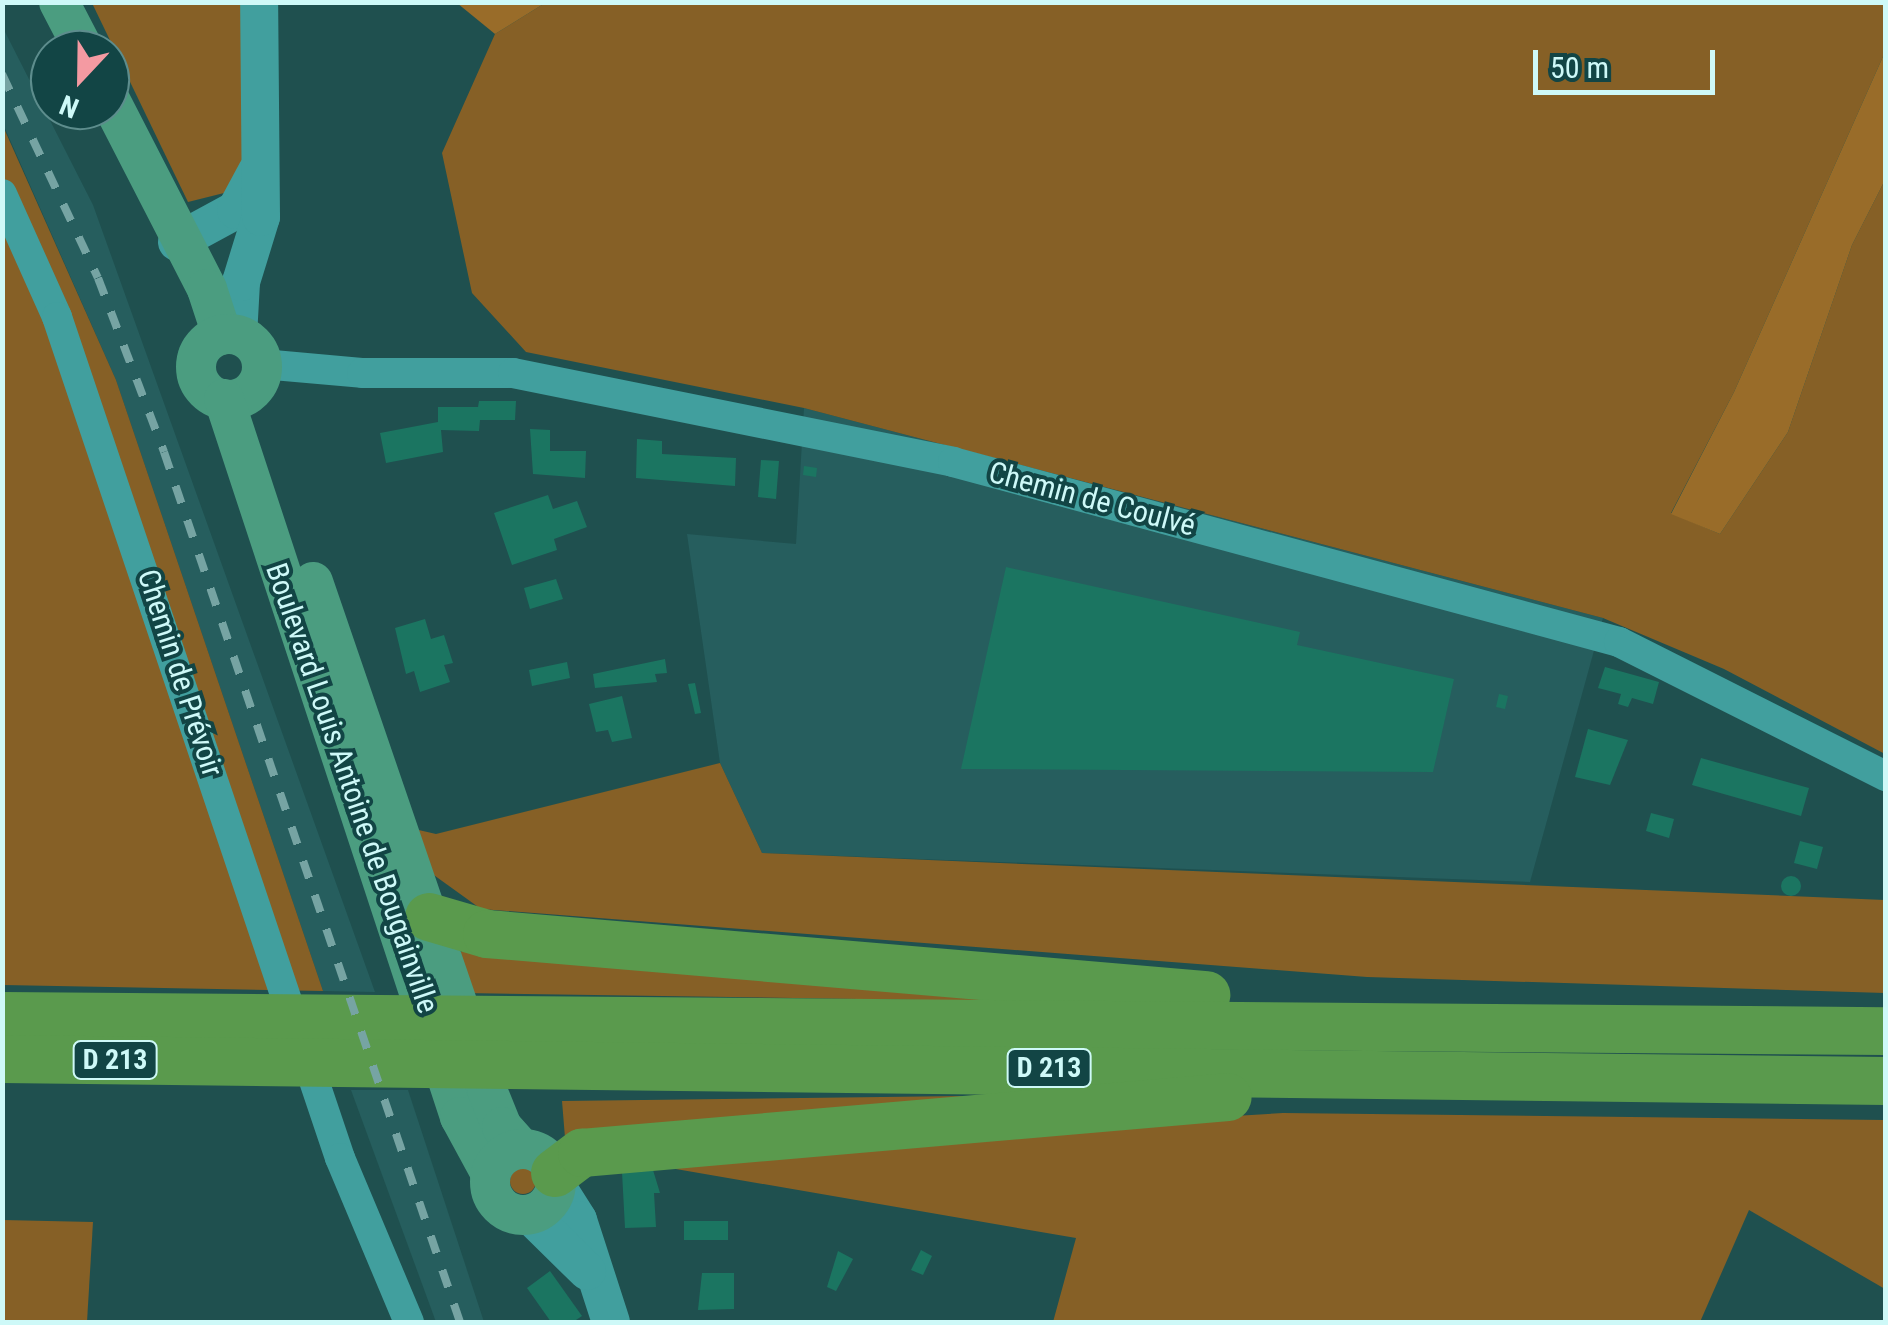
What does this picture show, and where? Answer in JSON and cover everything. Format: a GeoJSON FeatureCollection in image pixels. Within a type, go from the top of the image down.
{"type":"FeatureCollection","features":[{"type":"Feature","properties":{"kind":"highway"},"geometry":{"type":"LineString","coordinates":[[429,917],[487,934],[1326,1006],[1379,1024]]}},
{"type":"Feature","properties":{"kind":"highway","name":"D 213"},"geometry":{"type":"LineString","coordinates":[[2,1016],[226,1039]]}},
{"type":"Feature","properties":{"kind":"highway","name":"D 213"},"geometry":{"type":"LineString","coordinates":[[2,1059],[226,1039],[533,1040],[1379,1024],[1886,1031]]}},
{"type":"Feature","properties":{"kind":"highway","name":"D 213"},"geometry":{"type":"LineString","coordinates":[[533,1040],[1556,1075],[1886,1081]]}},
{"type":"Feature","properties":{"kind":"highway"},"geometry":{"type":"LineString","coordinates":[[531,1170],[582,1153],[664,1144],[1240,1096],[1497,1093],[1556,1075]]}},
{"type":"Feature","properties":{"kind":"main road"},"geometry":{"type":"LineString","coordinates":[[59,2],[74,30]]}},
{"type":"Feature","properties":{"kind":"main road","name":"Boulevard Louis Antoine de Bougainville"},"geometry":{"type":"LineString","coordinates":[[124,130],[233,362],[502,1126],[531,1170]]}},
{"type":"Feature","properties":{"kind":"main road","name":"Boulevard Louis Antoine de Bougainville"},"geometry":{"type":"LineString","coordinates":[[233,362],[460,1118],[531,1170]]}},
{"type":"Feature","properties":{"kind":"main road"},"geometry":{"type":"LineString","coordinates":[[531,1170],[547,1205],[530,1215],[510,1213],[495,1201],[531,1170]]}},
{"type":"Feature","properties":{"kind":"street"},"geometry":{"type":"LineString","coordinates":[[233,362],[241,282],[261,217],[260,2]]}},
{"type":"Feature","properties":{"kind":"street"},"geometry":{"type":"LineString","coordinates":[[177,242],[236,210],[258,171]]}},
{"type":"Feature","properties":{"kind":"street","name":"Chemin de Prévoir"},"geometry":{"type":"LineString","coordinates":[[2,194],[57,317],[145,566],[340,1158],[408,1322]]}},
{"type":"Feature","properties":{"kind":"street","name":"Chemin de Coulvé"},"geometry":{"type":"LineString","coordinates":[[233,362],[362,373],[513,373],[953,462],[1619,642],[1886,776]]}},
{"type":"Feature","properties":{"kind":"street"},"geometry":{"type":"LineString","coordinates":[[531,1170],[568,1197],[607,1311]]}},
{"type":"Feature","properties":{"kind":"street"},"geometry":{"type":"LineString","coordinates":[[530,1215],[578,1256],[607,1311]]}},
{"type":"Feature","properties":{"kind":"shaded area"},"geometry":{"type":"Polygon","coordinates":[[[92,3],[247,3],[244,188],[188,202],[130,82],[130,30],[105,30],[92,3]]]}},
{"type":"Feature","properties":{"kind":"shaded area"},"geometry":{"type":"Polygon","coordinates":[[[457,3],[545,3],[495,34],[457,3]]]}},
{"type":"Feature","properties":{"kind":"shaded area"},"geometry":{"type":"Polygon","coordinates":[[[545,3],[1885,3],[1885,52],[1734,392],[1671,513],[1720,534],[1788,432],[1852,245],[1885,180],[1885,754],[1724,669],[1603,618],[804,408],[526,352],[472,293],[442,153],[495,34],[545,3]]]}},
{"type":"Feature","properties":{"kind":"shaded area"},"geometry":{"type":"Polygon","coordinates":[[[2,26],[30,81],[30,130],[55,130],[93,205],[375,992],[323,991],[116,380],[3,124],[2,26]]]}},
{"type":"Feature","properties":{"kind":"shaded area"},"geometry":{"type":"Polygon","coordinates":[[[1885,52],[1885,180],[1852,245],[1788,432],[1720,534],[1671,514],[1734,392],[1885,52]]]}},
{"type":"Feature","properties":{"kind":"shaded area"},"geometry":{"type":"Polygon","coordinates":[[[2,124],[116,380],[323,991],[3,985],[2,124]]]}},
{"type":"Feature","properties":{"kind":"shaded area"},"geometry":{"type":"Polygon","coordinates":[[[804,408],[1603,618],[1530,882],[762,853],[720,763],[687,534],[796,544],[804,408]]]}},
{"type":"Feature","properties":{"kind":"shaded area"},"geometry":{"type":"Polygon","coordinates":[[[720,763],[762,853],[1885,900],[1885,993],[1367,977],[481,909],[431,873],[410,828],[436,834],[720,763]]]}},
{"type":"Feature","properties":{"kind":"shaded area"},"geometry":{"type":"Polygon","coordinates":[[[464,946],[1057,1002],[463,993],[455,965],[464,946]]]}},
{"type":"Feature","properties":{"kind":"shaded area"},"geometry":{"type":"Polygon","coordinates":[[[351,1090],[408,1090],[484,1322],[436,1322],[351,1090]]]}},
{"type":"Feature","properties":{"kind":"shaded area"},"geometry":{"type":"Polygon","coordinates":[[[962,1096],[1119,1123],[1283,1113],[1885,1120],[1885,1289],[1749,1210],[1700,1322],[1053,1322],[1076,1238],[566,1150],[562,1101],[962,1096]]]}},
{"type":"Feature","properties":{"kind":"shaded area"},"geometry":{"type":"Polygon","coordinates":[[[523,1168],[532,1172],[536,1181],[532,1190],[523,1194],[514,1190],[510,1181],[514,1172],[523,1168]]]}},
{"type":"Feature","properties":{"kind":"shaded area"},"geometry":{"type":"Polygon","coordinates":[[[3,1220],[93,1222],[87,1322],[3,1322],[3,1220]]]}},
{"type":"Feature","properties":{"kind":"building"},"geometry":{"type":"Polygon","coordinates":[[[479,401],[516,401],[515,420],[480,420],[479,431],[441,430],[443,452],[386,463],[380,433],[438,422],[438,407],[478,407],[479,401]]]}},
{"type":"Feature","properties":{"kind":"building"},"geometry":{"type":"Polygon","coordinates":[[[530,429],[550,430],[550,451],[586,451],[585,478],[533,474],[530,429]]]}},
{"type":"Feature","properties":{"kind":"building"},"geometry":{"type":"Polygon","coordinates":[[[637,439],[662,441],[662,454],[736,458],[735,486],[636,478],[637,439]]]}},
{"type":"Feature","properties":{"kind":"building"},"geometry":{"type":"Polygon","coordinates":[[[761,460],[779,461],[776,499],[758,497],[761,460]]]}},
{"type":"Feature","properties":{"kind":"building"},"geometry":{"type":"Polygon","coordinates":[[[804,466],[817,468],[816,477],[803,475],[804,466]]]}},
{"type":"Feature","properties":{"kind":"building"},"geometry":{"type":"Polygon","coordinates":[[[548,495],[553,509],[577,501],[587,527],[554,539],[557,550],[512,565],[494,513],[548,495]]]}},
{"type":"Feature","properties":{"kind":"building"},"geometry":{"type":"Polygon","coordinates":[[[1006,567],[1300,632],[1297,645],[1454,679],[1433,772],[961,769],[1006,567]]]}},
{"type":"Feature","properties":{"kind":"building"},"geometry":{"type":"Polygon","coordinates":[[[556,579],[563,599],[530,609],[524,588],[556,579]]]}},
{"type":"Feature","properties":{"kind":"building"},"geometry":{"type":"Polygon","coordinates":[[[425,619],[431,639],[444,635],[453,663],[444,665],[450,682],[420,692],[414,671],[406,674],[395,628],[425,619]]]}},
{"type":"Feature","properties":{"kind":"building"},"geometry":{"type":"Polygon","coordinates":[[[665,659],[667,673],[655,674],[657,682],[595,688],[593,674],[665,659]]]}},
{"type":"Feature","properties":{"kind":"building"},"geometry":{"type":"Polygon","coordinates":[[[567,662],[570,678],[532,686],[529,670],[567,662]]]}},
{"type":"Feature","properties":{"kind":"building"},"geometry":{"type":"Polygon","coordinates":[[[1605,667],[1659,682],[1653,704],[1632,698],[1628,707],[1618,704],[1621,694],[1598,688],[1605,667]]]}},
{"type":"Feature","properties":{"kind":"building"},"geometry":{"type":"Polygon","coordinates":[[[695,683],[701,713],[695,714],[688,684],[695,683]]]}},
{"type":"Feature","properties":{"kind":"building"},"geometry":{"type":"Polygon","coordinates":[[[1499,694],[1508,696],[1505,709],[1496,707],[1499,694]]]}},
{"type":"Feature","properties":{"kind":"building"},"geometry":{"type":"Polygon","coordinates":[[[622,696],[632,738],[612,742],[608,730],[596,732],[589,704],[622,696]]]}},
{"type":"Feature","properties":{"kind":"building"},"geometry":{"type":"Polygon","coordinates":[[[1588,729],[1628,740],[1610,785],[1575,777],[1588,729]]]}},
{"type":"Feature","properties":{"kind":"building"},"geometry":{"type":"Polygon","coordinates":[[[1701,758],[1809,788],[1801,816],[1692,785],[1701,758]]]}},
{"type":"Feature","properties":{"kind":"building"},"geometry":{"type":"Polygon","coordinates":[[[1651,813],[1674,819],[1669,838],[1646,831],[1651,813]]]}},
{"type":"Feature","properties":{"kind":"building"},"geometry":{"type":"Polygon","coordinates":[[[1800,841],[1823,847],[1817,869],[1794,863],[1800,841]]]}},
{"type":"Feature","properties":{"kind":"building"},"geometry":{"type":"Polygon","coordinates":[[[1787,876],[1795,876],[1801,886],[1795,896],[1787,896],[1781,890],[1781,882],[1787,876]]]}},
{"type":"Feature","properties":{"kind":"building"},"geometry":{"type":"Polygon","coordinates":[[[653,1170],[660,1193],[654,1193],[656,1227],[625,1228],[622,1172],[653,1170]]]}},
{"type":"Feature","properties":{"kind":"building"},"geometry":{"type":"Polygon","coordinates":[[[684,1221],[728,1221],[728,1240],[684,1240],[684,1221]]]}},
{"type":"Feature","properties":{"kind":"building"},"geometry":{"type":"Polygon","coordinates":[[[921,1250],[932,1256],[923,1275],[911,1270],[921,1250]]]}},
{"type":"Feature","properties":{"kind":"building"},"geometry":{"type":"Polygon","coordinates":[[[838,1251],[853,1259],[836,1291],[827,1287],[838,1251]]]}},
{"type":"Feature","properties":{"kind":"building"},"geometry":{"type":"Polygon","coordinates":[[[550,1271],[582,1316],[573,1322],[551,1322],[527,1288],[550,1271]]]}},
{"type":"Feature","properties":{"kind":"building"},"geometry":{"type":"Polygon","coordinates":[[[702,1273],[734,1273],[734,1309],[698,1310],[702,1273]]]}},
{"type":"Feature","properties":{"kind":"railway"},"geometry":{"type":"LineString","coordinates":[[2,74],[98,278],[164,452],[460,1322]]}}]}
